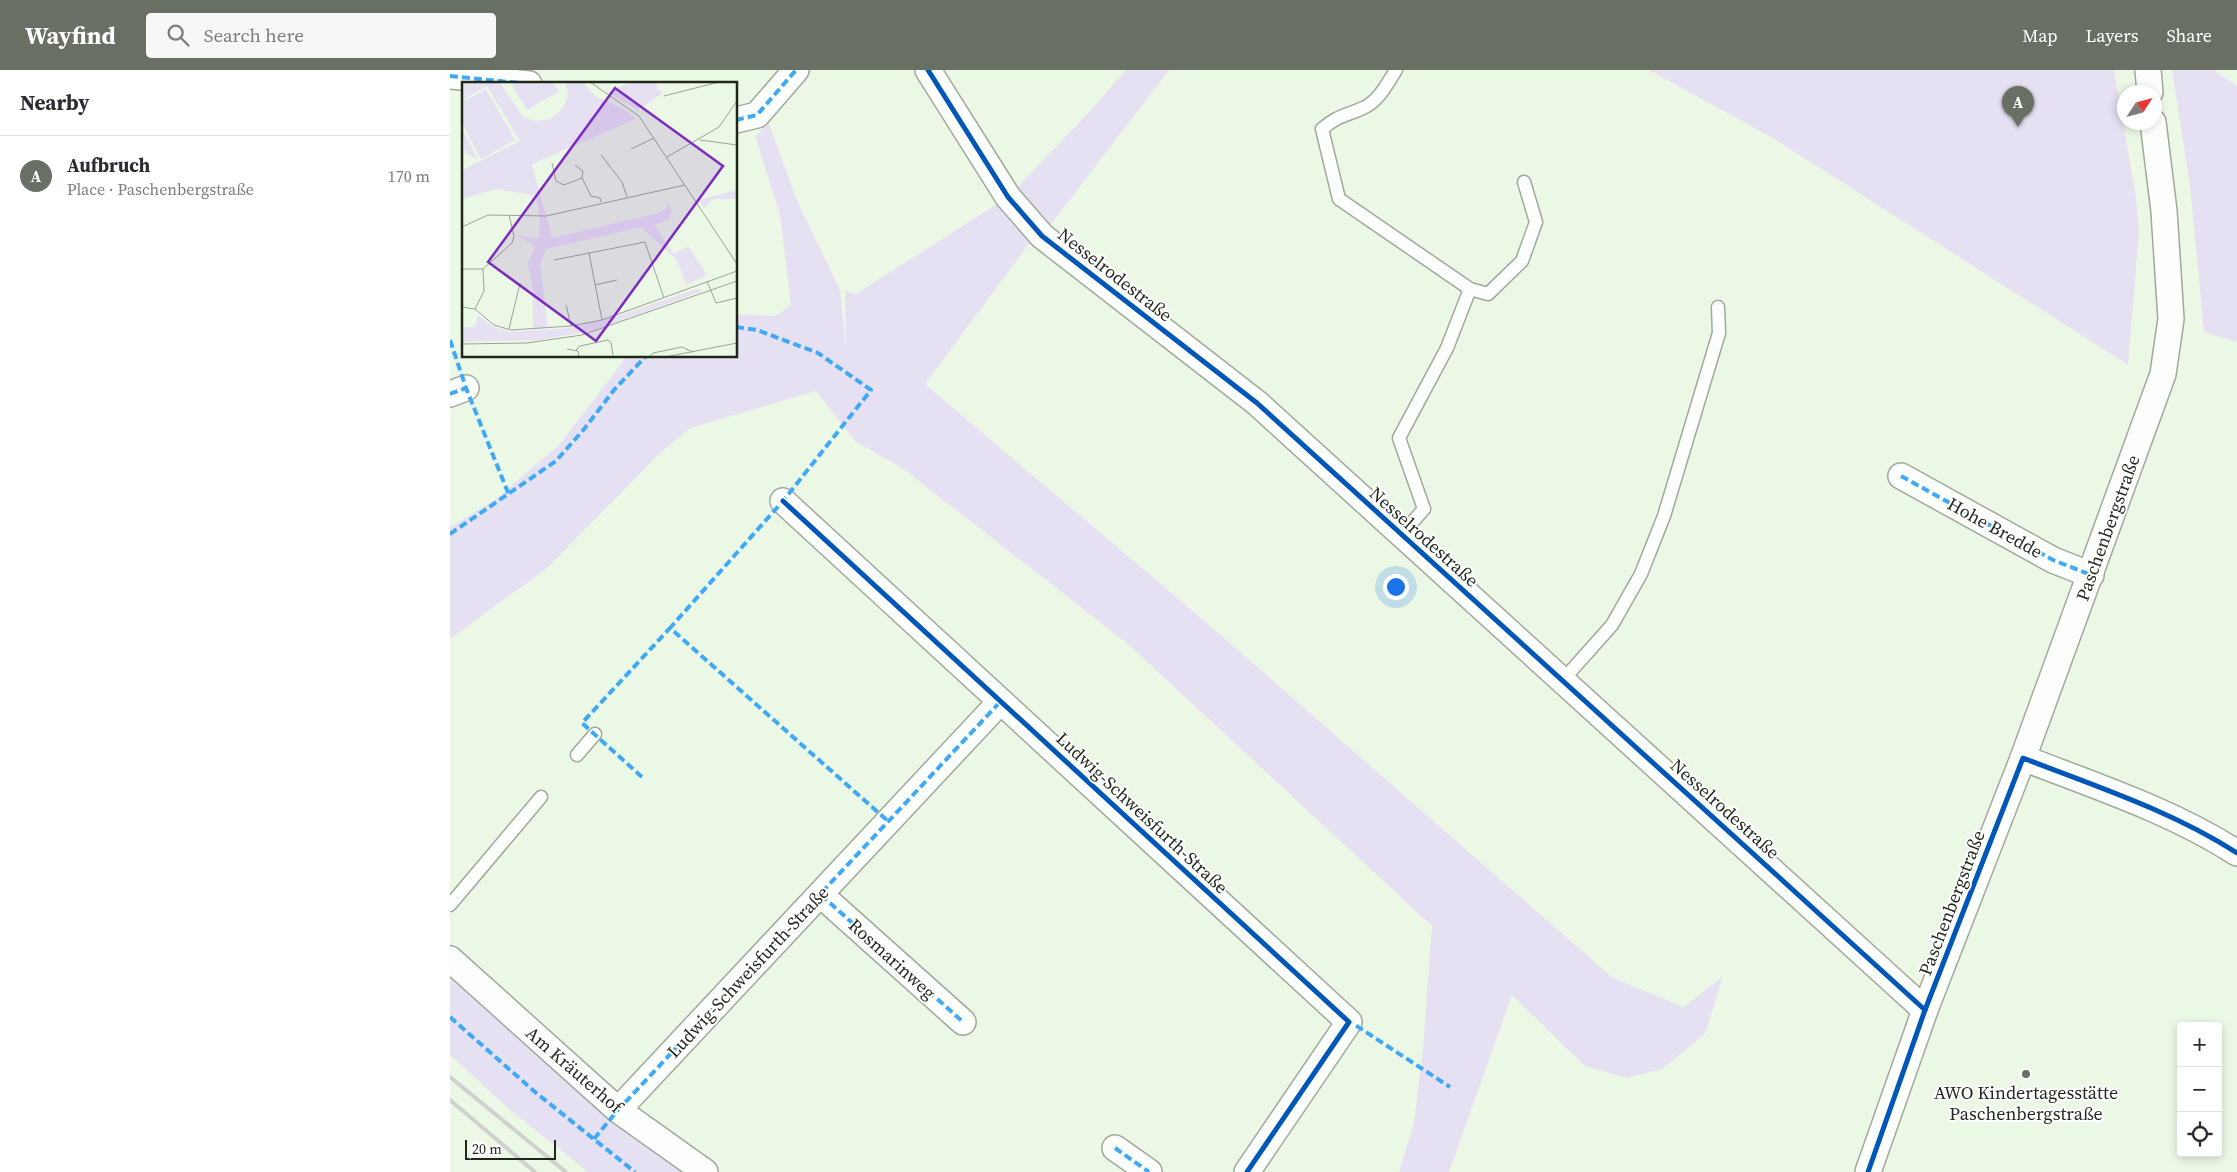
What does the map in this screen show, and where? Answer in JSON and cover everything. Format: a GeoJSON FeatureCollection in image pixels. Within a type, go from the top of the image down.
{"type":"FeatureCollection","features":[{"type":"Feature","properties":{"kind":"street"},"geometry":{"type":"LineString","coordinates":[[738,120],[757,115],[796,70]]}},
{"type":"Feature","properties":{"kind":"street","name":"Nesselrodestraße"},"geometry":{"type":"LineString","coordinates":[[928,70],[1008,197],[1042,236],[1257,403],[1925,1010]]}},
{"type":"Feature","properties":{"kind":"street"},"geometry":{"type":"LineString","coordinates":[[2148,70],[2149,85]]}},
{"type":"Feature","properties":{"kind":"street"},"geometry":{"type":"LineString","coordinates":[[450,76],[509,82]]}},
{"type":"Feature","properties":{"kind":"street","name":"Paschenbergstraße"},"geometry":{"type":"LineString","coordinates":[[1868,1172],[1925,1010],[2023,758],[2163,374],[2171,319],[2164,211],[2154,130]]}},
{"type":"Feature","properties":{"kind":"street","name":"Hohe Bredde"},"geometry":{"type":"LineString","coordinates":[[1901,476],[2052,560],[2091,575]]}},
{"type":"Feature","properties":{"kind":"street","name":"Ludwig-Schweisfurth-Straße"},"geometry":{"type":"LineString","coordinates":[[783,502],[1349,1022],[1247,1172]]}},
{"type":"Feature","properties":{"kind":"street","name":"Ludwig-Schweisfurth-Straße"},"geometry":{"type":"LineString","coordinates":[[618,1110],[1000,702]]}},
{"type":"Feature","properties":{"kind":"street"},"geometry":{"type":"LineString","coordinates":[[2023,758],[2150,808],[2217,840],[2237,853]]}},
{"type":"Feature","properties":{"kind":"street","name":"Rosmarinweg"},"geometry":{"type":"LineString","coordinates":[[821,895],[963,1022]]}},
{"type":"Feature","properties":{"kind":"street","name":"Am Kräuterhof"},"geometry":{"type":"LineString","coordinates":[[450,959],[618,1110],[706,1172]]}},
{"type":"Feature","properties":{"kind":"street"},"geometry":{"type":"LineString","coordinates":[[1116,1148],[1149,1172]]}},
{"type":"Feature","properties":{"kind":"lane"},"geometry":{"type":"LineString","coordinates":[[1396,70],[1380,94],[1365,108],[1334,118],[1322,129],[1339,199],[1470,289],[1488,294],[1522,261],[1536,222],[1524,182]]}},
{"type":"Feature","properties":{"kind":"lane"},"geometry":{"type":"LineString","coordinates":[[1401,535],[1424,509],[1399,438],[1447,348],[1470,289]]}},
{"type":"Feature","properties":{"kind":"lane"},"geometry":{"type":"LineString","coordinates":[[1562,681],[1612,624],[1641,574],[1664,516],[1718,333],[1718,307]]}},
{"type":"Feature","properties":{"kind":"lane"},"geometry":{"type":"LineString","coordinates":[[577,755],[595,734]]}},
{"type":"Feature","properties":{"kind":"lane"},"geometry":{"type":"LineString","coordinates":[[450,905],[541,797]]}},
{"type":"Feature","properties":{"kind":"shaded area"},"geometry":{"type":"Polygon","coordinates":[[[1126,70],[1169,70],[1042,236],[1029,244],[925,384],[1215,630],[1613,978],[1684,1007],[1723,976],[1705,1034],[1662,1069],[1627,1078],[1585,1066],[1512,995],[1449,1172],[1399,1172],[1414,1123],[1423,1048],[1432,926],[1128,644],[902,468],[855,441],[816,391],[690,428],[658,455],[546,569],[450,639],[450,527],[496,499],[560,444],[625,358],[738,358],[738,314],[775,316],[791,305],[780,215],[755,136],[769,124],[798,203],[840,290],[846,348],[845,291],[856,294],[1008,197],[1091,110],[1126,70]]]}},
{"type":"Feature","properties":{"kind":"shaded area"},"geometry":{"type":"Polygon","coordinates":[[[1649,70],[2114,70],[2117,87],[2117,130],[2124,130],[2136,197],[2139,232],[2128,365],[1773,138],[1649,70]]]}},
{"type":"Feature","properties":{"kind":"shaded area"},"geometry":{"type":"Polygon","coordinates":[[[2172,70],[2213,70],[2237,86],[2237,342],[2204,332],[2190,185],[2172,70]]]}},
{"type":"Feature","properties":{"kind":"shaded area"},"geometry":{"type":"Polygon","coordinates":[[[450,977],[609,1117],[681,1172],[588,1172],[509,1109],[450,1055],[450,977]]]}},
{"type":"Feature","properties":{"kind":"railway"},"geometry":{"type":"LineString","coordinates":[[450,1077],[566,1172]]}},
{"type":"Feature","properties":{"kind":"railway"},"geometry":{"type":"LineString","coordinates":[[450,1100],[535,1172]]}},
{"type":"Feature","properties":{"kind":"marked path"},"geometry":{"type":"LineString","coordinates":[[738,120],[757,115],[796,70]]}},
{"type":"Feature","properties":{"kind":"marked path"},"geometry":{"type":"LineString","coordinates":[[450,76],[509,82]]}},
{"type":"Feature","properties":{"kind":"marked path"},"geometry":{"type":"LineString","coordinates":[[738,327],[757,330],[818,353],[871,390],[783,501],[670,628],[889,822]]}},
{"type":"Feature","properties":{"kind":"marked path"},"geometry":{"type":"LineString","coordinates":[[450,340],[466,388],[509,495]]}},
{"type":"Feature","properties":{"kind":"marked path"},"geometry":{"type":"LineString","coordinates":[[450,534],[556,461],[585,428],[614,390],[644,358]]}},
{"type":"Feature","properties":{"kind":"marked path"},"geometry":{"type":"LineString","coordinates":[[450,394],[466,388]]}},
{"type":"Feature","properties":{"kind":"marked path"},"geometry":{"type":"LineString","coordinates":[[1901,476],[2053,560],[2091,575]]}},
{"type":"Feature","properties":{"kind":"marked path"},"geometry":{"type":"LineString","coordinates":[[642,777],[582,723],[670,628]]}},
{"type":"Feature","properties":{"kind":"marked path"},"geometry":{"type":"LineString","coordinates":[[594,1139],[618,1110],[1000,702]]}},
{"type":"Feature","properties":{"kind":"marked path"},"geometry":{"type":"LineString","coordinates":[[821,895],[963,1022]]}},
{"type":"Feature","properties":{"kind":"marked path"},"geometry":{"type":"LineString","coordinates":[[450,1017],[535,1092],[635,1172]]}},
{"type":"Feature","properties":{"kind":"marked path"},"geometry":{"type":"LineString","coordinates":[[1346,1019],[1450,1087]]}},
{"type":"Feature","properties":{"kind":"marked path"},"geometry":{"type":"LineString","coordinates":[[1115,1148],[1149,1172]]}},
{"type":"Feature","properties":{"kind":"cycle path"},"geometry":{"type":"LineString","coordinates":[[928,70],[1008,197],[1042,236],[1257,403],[1925,1010]]}},
{"type":"Feature","properties":{"kind":"cycle path"},"geometry":{"type":"LineString","coordinates":[[783,501],[1349,1022],[1247,1172]]}},
{"type":"Feature","properties":{"kind":"cycle path"},"geometry":{"type":"LineString","coordinates":[[1868,1172],[1925,1010],[2023,758],[2160,812],[2186,824],[2237,853]]}},
{"type":"Feature","properties":{"kind":"place","name":"Aufbruch"},"geometry":{"type":"Point","coordinates":[2018,127]}},
{"type":"Feature","properties":{"kind":"place","name":"AWO Kindertagesstätte Paschenbergstraße"},"geometry":{"type":"Point","coordinates":[2026,1074]}}]}
